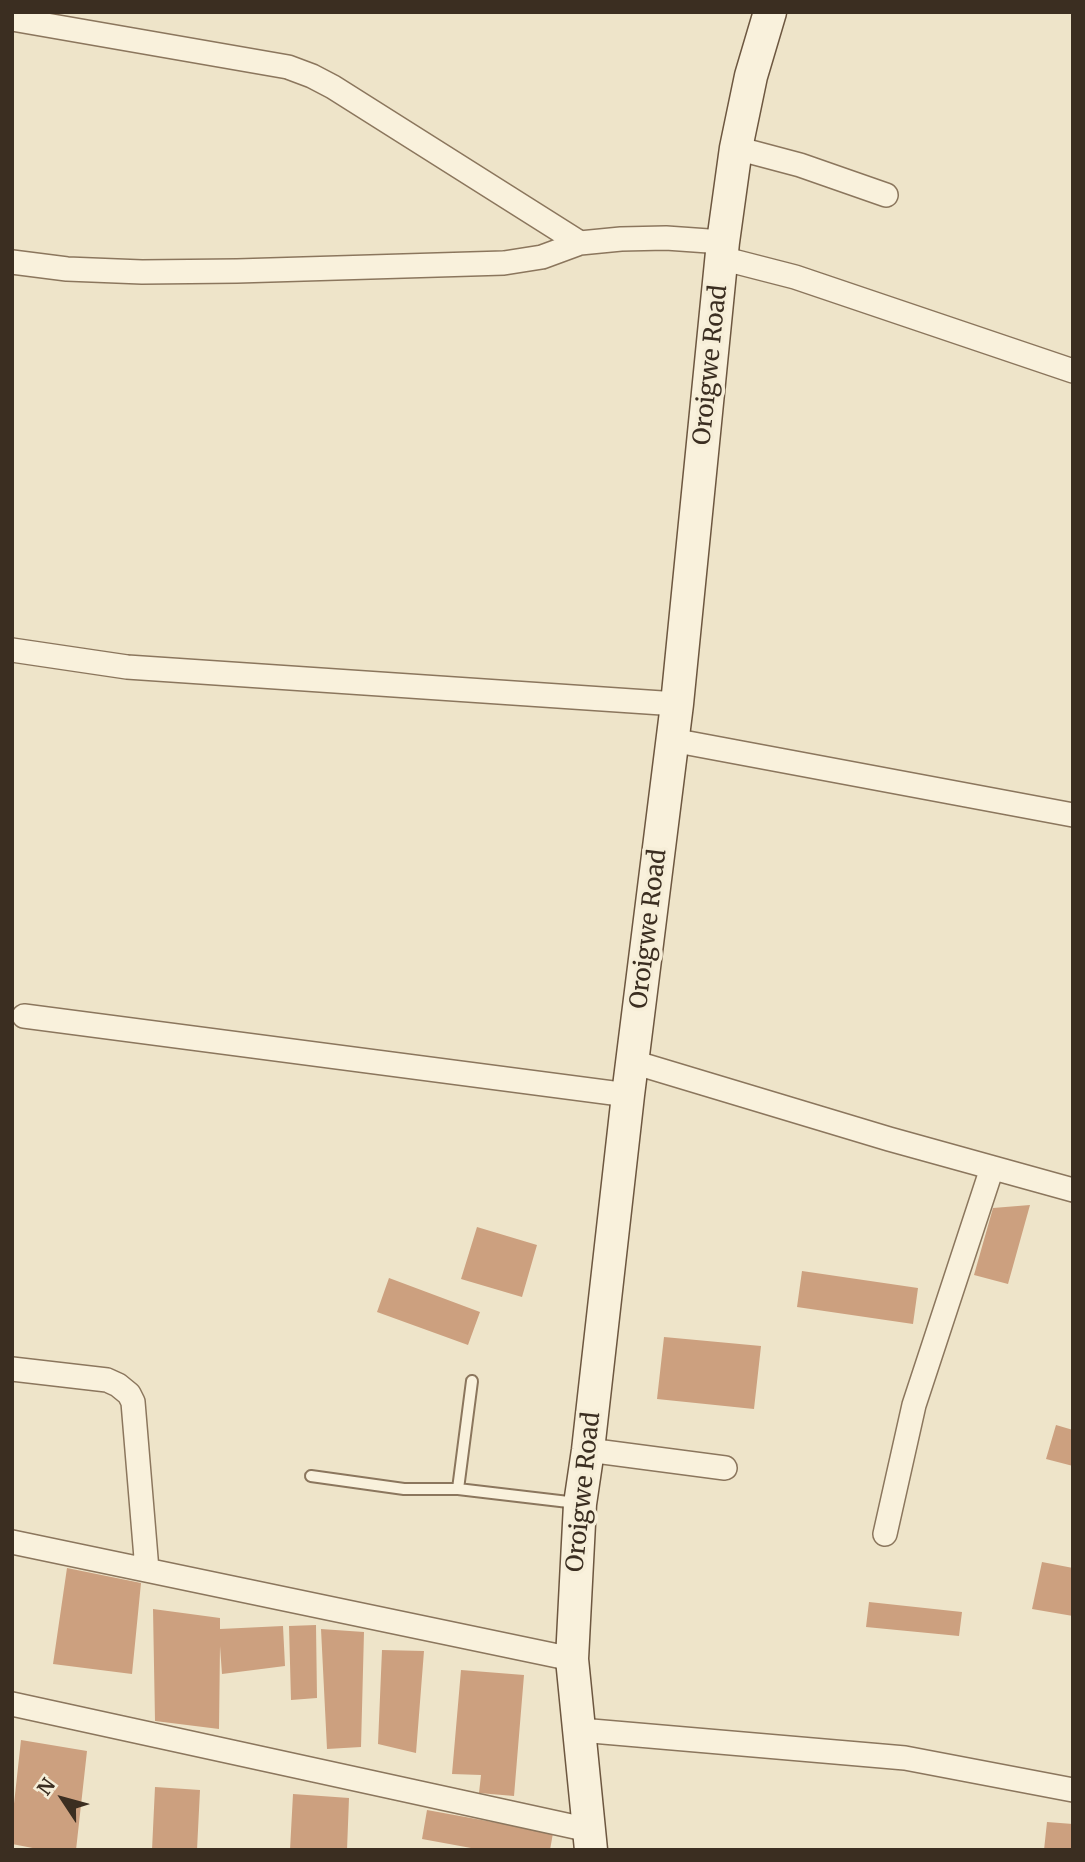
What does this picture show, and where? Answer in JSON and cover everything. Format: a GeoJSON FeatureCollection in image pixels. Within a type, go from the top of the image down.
{"type":"FeatureCollection","features":[{"type":"Feature","properties":{"kind":"street","name":"Oroigwe Road"},"geometry":{"type":"LineString","coordinates":[[590,1840],[572,1659],[580,1504],[589,1450],[628,1095],[677,704],[722,250],[736,148],[751,76],[770,12]]}},
{"type":"Feature","properties":{"kind":"street"},"geometry":{"type":"LineString","coordinates":[[12,19],[288,67],[312,76],[334,87],[580,243]]}},
{"type":"Feature","properties":{"kind":"street"},"geometry":{"type":"LineString","coordinates":[[736,148],[800,165],[886,195]]}},
{"type":"Feature","properties":{"kind":"street"},"geometry":{"type":"LineString","coordinates":[[12,262],[67,269],[142,272],[504,263],[542,257],[580,243],[666,238],[722,250],[1073,371]]}},
{"type":"Feature","properties":{"kind":"street"},"geometry":{"type":"LineString","coordinates":[[12,650],[127,667],[677,704]]}},
{"type":"Feature","properties":{"kind":"street"},"geometry":{"type":"LineString","coordinates":[[672,740],[1073,815]]}},
{"type":"Feature","properties":{"kind":"street"},"geometry":{"type":"LineString","coordinates":[[23,1016],[628,1095]]}},
{"type":"Feature","properties":{"kind":"street"},"geometry":{"type":"LineString","coordinates":[[633,1062],[1073,1190]]}},
{"type":"Feature","properties":{"kind":"street"},"geometry":{"type":"LineString","coordinates":[[885,1534],[914,1405],[992,1168]]}},
{"type":"Feature","properties":{"kind":"street"},"geometry":{"type":"LineString","coordinates":[[12,1369],[107,1380],[129,1394],[133,1402],[147,1570]]}},
{"type":"Feature","properties":{"kind":"street"},"geometry":{"type":"LineString","coordinates":[[589,1450],[725,1468]]}},
{"type":"Feature","properties":{"kind":"street"},"geometry":{"type":"LineString","coordinates":[[12,1542],[572,1659]]}},
{"type":"Feature","properties":{"kind":"street"},"geometry":{"type":"LineString","coordinates":[[12,1704],[590,1840]]}},
{"type":"Feature","properties":{"kind":"street"},"geometry":{"type":"LineString","coordinates":[[580,1730],[905,1758],[1073,1790]]}},
{"type":"Feature","properties":{"kind":"lane"},"geometry":{"type":"LineString","coordinates":[[457,1489],[472,1381]]}},
{"type":"Feature","properties":{"kind":"lane"},"geometry":{"type":"LineString","coordinates":[[312,1476],[404,1489],[457,1489],[580,1504]]}},
{"type":"Feature","properties":{"kind":"building"},"geometry":{"type":"Polygon","coordinates":[[[1030,1205],[1008,1284],[974,1275],[993,1208],[1030,1205]]]}},
{"type":"Feature","properties":{"kind":"building"},"geometry":{"type":"Polygon","coordinates":[[[477,1227],[537,1245],[522,1297],[461,1279],[477,1227]]]}},
{"type":"Feature","properties":{"kind":"building"},"geometry":{"type":"Polygon","coordinates":[[[802,1271],[918,1288],[913,1324],[797,1307],[802,1271]]]}},
{"type":"Feature","properties":{"kind":"building"},"geometry":{"type":"Polygon","coordinates":[[[389,1278],[480,1312],[468,1345],[377,1312],[389,1278]]]}},
{"type":"Feature","properties":{"kind":"building"},"geometry":{"type":"Polygon","coordinates":[[[664,1337],[761,1346],[754,1409],[657,1399],[664,1337]]]}},
{"type":"Feature","properties":{"kind":"building"},"geometry":{"type":"Polygon","coordinates":[[[1056,1425],[1073,1430],[1073,1466],[1046,1459],[1056,1425]]]}},
{"type":"Feature","properties":{"kind":"building"},"geometry":{"type":"Polygon","coordinates":[[[1042,1562],[1073,1568],[1073,1616],[1032,1609],[1042,1562]]]}},
{"type":"Feature","properties":{"kind":"building"},"geometry":{"type":"Polygon","coordinates":[[[67,1568],[141,1583],[132,1674],[53,1664],[67,1568]]]}},
{"type":"Feature","properties":{"kind":"building"},"geometry":{"type":"Polygon","coordinates":[[[869,1602],[962,1612],[959,1636],[866,1627],[869,1602]]]}},
{"type":"Feature","properties":{"kind":"building"},"geometry":{"type":"Polygon","coordinates":[[[153,1609],[220,1618],[220,1629],[283,1626],[285,1666],[222,1674],[220,1646],[219,1729],[155,1721],[153,1609]]]}},
{"type":"Feature","properties":{"kind":"building"},"geometry":{"type":"Polygon","coordinates":[[[316,1625],[317,1698],[291,1700],[289,1626],[316,1625]]]}},
{"type":"Feature","properties":{"kind":"building"},"geometry":{"type":"Polygon","coordinates":[[[321,1629],[364,1632],[361,1747],[327,1749],[321,1629]]]}},
{"type":"Feature","properties":{"kind":"building"},"geometry":{"type":"Polygon","coordinates":[[[382,1650],[424,1651],[416,1753],[378,1744],[382,1650]]]}},
{"type":"Feature","properties":{"kind":"building"},"geometry":{"type":"Polygon","coordinates":[[[461,1670],[524,1675],[514,1796],[479,1793],[481,1775],[452,1774],[461,1670]]]}},
{"type":"Feature","properties":{"kind":"building"},"geometry":{"type":"Polygon","coordinates":[[[21,1740],[87,1751],[76,1850],[43,1850],[12,1844],[21,1740]]]}},
{"type":"Feature","properties":{"kind":"building"},"geometry":{"type":"Polygon","coordinates":[[[155,1787],[200,1790],[197,1850],[152,1850],[155,1787]]]}},
{"type":"Feature","properties":{"kind":"building"},"geometry":{"type":"Polygon","coordinates":[[[293,1794],[349,1798],[347,1850],[290,1850],[293,1794]]]}},
{"type":"Feature","properties":{"kind":"building"},"geometry":{"type":"Polygon","coordinates":[[[427,1810],[553,1833],[550,1850],[482,1850],[422,1839],[427,1810]]]}},
{"type":"Feature","properties":{"kind":"building"},"geometry":{"type":"Polygon","coordinates":[[[1047,1822],[1073,1824],[1073,1850],[1044,1850],[1047,1822]]]}}]}
